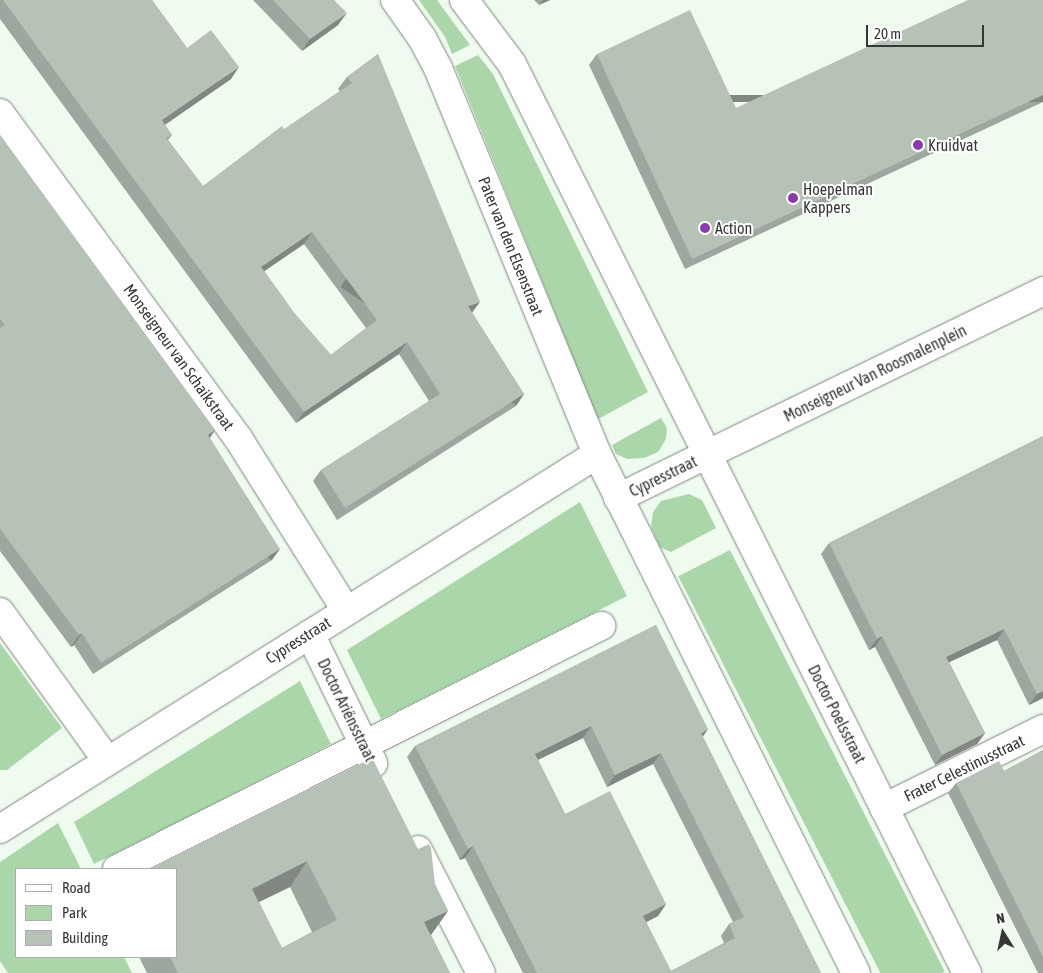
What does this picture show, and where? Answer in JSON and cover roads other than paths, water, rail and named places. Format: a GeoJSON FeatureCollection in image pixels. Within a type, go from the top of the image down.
{"type":"FeatureCollection","features":[{"type":"Feature","properties":{"kind":"street","name":"Pater van den Elsenstraat"},"geometry":{"type":"LineString","coordinates":[[394,0],[422,38],[438,68],[597,454],[618,498]]}},
{"type":"Feature","properties":{"kind":"street"},"geometry":{"type":"LineString","coordinates":[[464,0],[512,64],[708,454]]}},
{"type":"Feature","properties":{"kind":"street","name":"Monseigneur van Schaikstraat"},"geometry":{"type":"LineString","coordinates":[[0,113],[238,438],[346,610]]}},
{"type":"Feature","properties":{"kind":"street","name":"Monseigneur Van Roosmalenplein"},"geometry":{"type":"LineString","coordinates":[[708,454],[1043,291]]}},
{"type":"Feature","properties":{"kind":"street","name":"Cypresstraat"},"geometry":{"type":"LineString","coordinates":[[0,829],[106,759],[597,454]]}},
{"type":"Feature","properties":{"kind":"street","name":"Cypresstraat"},"geometry":{"type":"LineString","coordinates":[[618,498],[708,454]]}},
{"type":"Feature","properties":{"kind":"street","name":"Doctor Poelsstraat"},"geometry":{"type":"LineString","coordinates":[[708,454],[967,973]]}},
{"type":"Feature","properties":{"kind":"street"},"geometry":{"type":"LineString","coordinates":[[618,498],[856,973]]}},
{"type":"Feature","properties":{"kind":"street"},"geometry":{"type":"LineString","coordinates":[[0,612],[106,759]]}},
{"type":"Feature","properties":{"kind":"street"},"geometry":{"type":"LineString","coordinates":[[119,868],[365,747],[600,626]]}},
{"type":"Feature","properties":{"kind":"street","name":"Doctor Ariënsstraat"},"geometry":{"type":"LineString","coordinates":[[310,634],[386,789]]}},
{"type":"Feature","properties":{"kind":"street","name":"Frater Celestinusstraat"},"geometry":{"type":"LineString","coordinates":[[884,808],[1043,729]]}},
{"type":"Feature","properties":{"kind":"street"},"geometry":{"type":"LineString","coordinates":[[408,831],[481,973]]}},
{"type":"Feature","properties":{"kind":"place","name":"Kruidvat"},"geometry":{"type":"Point","coordinates":[918,145]}},
{"type":"Feature","properties":{"kind":"place","name":"Hoepelman Kappers"},"geometry":{"type":"Point","coordinates":[793,198]}},
{"type":"Feature","properties":{"kind":"place","name":"Action"},"geometry":{"type":"Point","coordinates":[705,228]}}]}
